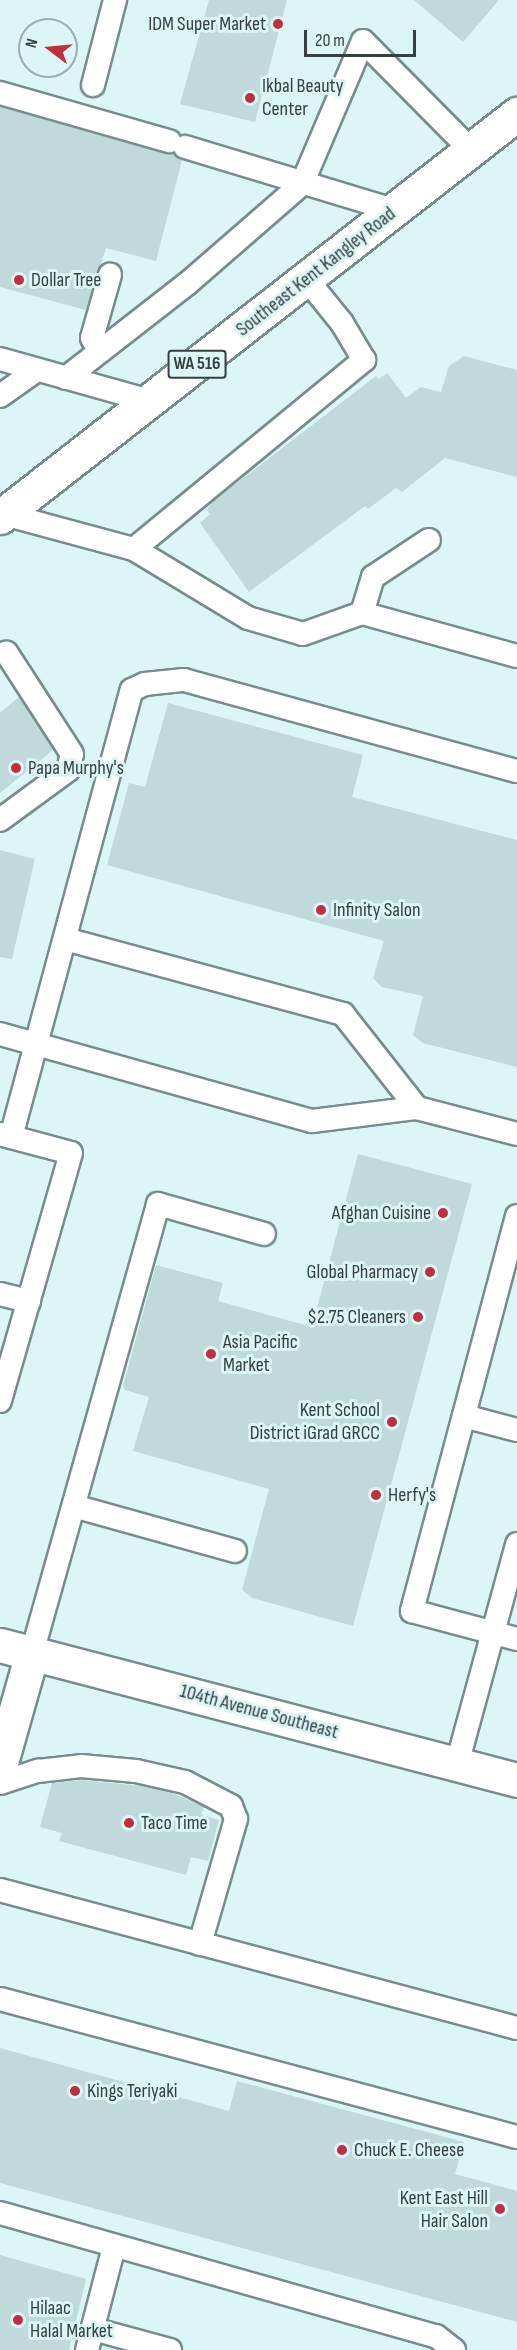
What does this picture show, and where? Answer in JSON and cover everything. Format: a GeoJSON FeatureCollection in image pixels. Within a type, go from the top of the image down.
{"type":"FeatureCollection","features":[{"type":"Feature","properties":{"kind":"street","name":"Southeast Kent Kangley Road"},"geometry":{"type":"LineString","coordinates":[[2,516],[148,401],[308,280],[517,114]]}},
{"type":"Feature","properties":{"kind":"street","name":"104th Avenue Southeast"},"geometry":{"type":"LineString","coordinates":[[0,1645],[517,1780]]}},
{"type":"Feature","properties":{"kind":"street"},"geometry":{"type":"LineString","coordinates":[[0,1766],[32,1653]]}},
{"type":"Feature","properties":{"kind":"lane"},"geometry":{"type":"LineString","coordinates":[[93,85],[115,0]]}},
{"type":"Feature","properties":{"kind":"lane"},"geometry":{"type":"LineString","coordinates":[[66,378],[188,284],[302,184],[363,41],[471,150]]}},
{"type":"Feature","properties":{"kind":"lane"},"geometry":{"type":"LineString","coordinates":[[0,93],[394,210]]}},
{"type":"Feature","properties":{"kind":"lane"},"geometry":{"type":"LineString","coordinates":[[100,351],[92,338],[110,275]]}},
{"type":"Feature","properties":{"kind":"lane"},"geometry":{"type":"LineString","coordinates":[[134,549],[364,360],[342,323],[308,280]]}},
{"type":"Feature","properties":{"kind":"lane"},"geometry":{"type":"LineString","coordinates":[[0,359],[148,401]]}},
{"type":"Feature","properties":{"kind":"lane"},"geometry":{"type":"LineString","coordinates":[[0,396],[37,370]]}},
{"type":"Feature","properties":{"kind":"lane"},"geometry":{"type":"LineString","coordinates":[[2,516],[134,549],[248,618],[303,634],[362,613],[517,656]]}},
{"type":"Feature","properties":{"kind":"lane"},"geometry":{"type":"LineString","coordinates":[[362,613],[374,577],[429,540]]}},
{"type":"Feature","properties":{"kind":"lane"},"geometry":{"type":"LineString","coordinates":[[0,820],[68,770],[72,754],[2,649]]}},
{"type":"Feature","properties":{"kind":"lane"},"geometry":{"type":"LineString","coordinates":[[0,1401],[71,1153],[6,1135],[36,1044],[132,690],[145,684],[184,680],[517,771]]}},
{"type":"Feature","properties":{"kind":"lane"},"geometry":{"type":"LineString","coordinates":[[65,939],[343,1014],[417,1108]]}},
{"type":"Feature","properties":{"kind":"lane"},"geometry":{"type":"LineString","coordinates":[[0,1035],[312,1121],[417,1108],[517,1134]]}},
{"type":"Feature","properties":{"kind":"lane"},"geometry":{"type":"LineString","coordinates":[[32,1653],[158,1204],[264,1234]]}},
{"type":"Feature","properties":{"kind":"lane"},"geometry":{"type":"LineString","coordinates":[[517,1216],[412,1611],[517,1639]]}},
{"type":"Feature","properties":{"kind":"lane"},"geometry":{"type":"LineString","coordinates":[[0,1294],[29,1301]]}},
{"type":"Feature","properties":{"kind":"lane"},"geometry":{"type":"LineString","coordinates":[[464,1416],[517,1430]]}},
{"type":"Feature","properties":{"kind":"lane"},"geometry":{"type":"LineString","coordinates":[[74,1506],[235,1551]]}},
{"type":"Feature","properties":{"kind":"lane"},"geometry":{"type":"LineString","coordinates":[[458,1764],[517,1544]]}},
{"type":"Feature","properties":{"kind":"lane"},"geometry":{"type":"LineString","coordinates":[[0,1783],[38,1771],[81,1766],[136,1771],[185,1782],[231,1806],[236,1819],[200,1944]]}},
{"type":"Feature","properties":{"kind":"lane"},"geometry":{"type":"LineString","coordinates":[[0,1890],[517,2028]]}},
{"type":"Feature","properties":{"kind":"lane"},"geometry":{"type":"LineString","coordinates":[[0,1999],[517,2138]]}},
{"type":"Feature","properties":{"kind":"lane"},"geometry":{"type":"LineString","coordinates":[[0,2213],[436,2336],[454,2350]]}},
{"type":"Feature","properties":{"kind":"lane"},"geometry":{"type":"LineString","coordinates":[[114,2246],[90,2339],[170,2350]]}},
{"type":"Feature","properties":{"kind":"building"},"geometry":{"type":"Polygon","coordinates":[[[209,0],[287,0],[255,122],[180,104],[209,0]]]}},
{"type":"Feature","properties":{"kind":"building"},"geometry":{"type":"Polygon","coordinates":[[[414,0],[499,0],[463,42],[414,0]]]}},
{"type":"Feature","properties":{"kind":"building"},"geometry":{"type":"Polygon","coordinates":[[[0,107],[174,153],[182,160],[156,261],[106,248],[86,310],[0,287],[0,107]]]}},
{"type":"Feature","properties":{"kind":"building"},"geometry":{"type":"Polygon","coordinates":[[[464,356],[517,370],[517,477],[445,458],[402,492],[396,488],[368,509],[365,506],[249,592],[200,523],[210,514],[207,510],[212,502],[376,376],[379,379],[387,373],[406,398],[421,387],[441,392],[449,366],[464,356]]]}},
{"type":"Feature","properties":{"kind":"building","name":"Papa Murphy's"},"geometry":{"type":"Polygon","coordinates":[[[19,697],[53,750],[0,793],[0,713],[19,697]]]}},
{"type":"Feature","properties":{"kind":"building"},"geometry":{"type":"Polygon","coordinates":[[[168,703],[363,755],[352,797],[517,840],[517,1067],[423,1043],[413,1035],[423,996],[382,987],[373,978],[384,941],[107,865],[129,783],[145,787],[168,703]]]}},
{"type":"Feature","properties":{"kind":"building"},"geometry":{"type":"Polygon","coordinates":[[[0,850],[35,859],[12,959],[0,957],[0,850]]]}},
{"type":"Feature","properties":{"kind":"building"},"geometry":{"type":"Polygon","coordinates":[[[358,1154],[472,1184],[353,1626],[252,1598],[242,1590],[269,1489],[133,1451],[149,1397],[125,1390],[123,1386],[156,1265],[223,1283],[218,1301],[312,1327],[358,1154]]]}},
{"type":"Feature","properties":{"kind":"building","name":"Taco Time"},"geometry":{"type":"Polygon","coordinates":[[[81,1780],[142,1786],[172,1793],[204,1807],[201,1815],[219,1820],[208,1861],[191,1857],[186,1875],[59,1841],[62,1833],[40,1827],[52,1783],[81,1780]]]}},
{"type":"Feature","properties":{"kind":"building"},"geometry":{"type":"Polygon","coordinates":[[[0,2048],[229,2111],[237,2081],[464,2142],[455,2174],[517,2191],[517,2322],[0,2183],[0,2048]]]}},
{"type":"Feature","properties":{"kind":"building"},"geometry":{"type":"Polygon","coordinates":[[[0,2255],[86,2279],[69,2350],[0,2350],[0,2255]]]}},
{"type":"Feature","properties":{"kind":"place","name":"IDM Super Market"},"geometry":{"type":"Point","coordinates":[278,24]}},
{"type":"Feature","properties":{"kind":"place","name":"Ikbal Beauty Center"},"geometry":{"type":"Point","coordinates":[250,98]}},
{"type":"Feature","properties":{"kind":"place","name":"Dollar Tree"},"geometry":{"type":"Point","coordinates":[19,280]}},
{"type":"Feature","properties":{"kind":"place","name":"Papa Murphy's"},"geometry":{"type":"Point","coordinates":[16,768]}},
{"type":"Feature","properties":{"kind":"place","name":"Infinity Salon"},"geometry":{"type":"Point","coordinates":[321,910]}},
{"type":"Feature","properties":{"kind":"place","name":"Afghan Cuisine"},"geometry":{"type":"Point","coordinates":[443,1213]}},
{"type":"Feature","properties":{"kind":"place","name":"Global Pharmacy"},"geometry":{"type":"Point","coordinates":[430,1272]}},
{"type":"Feature","properties":{"kind":"place","name":"$2.75 Cleaners"},"geometry":{"type":"Point","coordinates":[418,1317]}},
{"type":"Feature","properties":{"kind":"place","name":"Asia Pacific Market"},"geometry":{"type":"Point","coordinates":[211,1354]}},
{"type":"Feature","properties":{"kind":"place","name":"Kent School District iGrad GRCC"},"geometry":{"type":"Point","coordinates":[392,1422]}},
{"type":"Feature","properties":{"kind":"place","name":"Herfy's"},"geometry":{"type":"Point","coordinates":[376,1495]}},
{"type":"Feature","properties":{"kind":"place","name":"Taco Time"},"geometry":{"type":"Point","coordinates":[129,1823]}},
{"type":"Feature","properties":{"kind":"place","name":"Kings Teriyaki"},"geometry":{"type":"Point","coordinates":[75,2091]}},
{"type":"Feature","properties":{"kind":"place","name":"Chuck E. Cheese"},"geometry":{"type":"Point","coordinates":[342,2150]}},
{"type":"Feature","properties":{"kind":"place","name":"Kent East Hill Hair Salon"},"geometry":{"type":"Point","coordinates":[500,2209]}},
{"type":"Feature","properties":{"kind":"place","name":"Hilaac Halal Market"},"geometry":{"type":"Point","coordinates":[18,2320]}}]}
